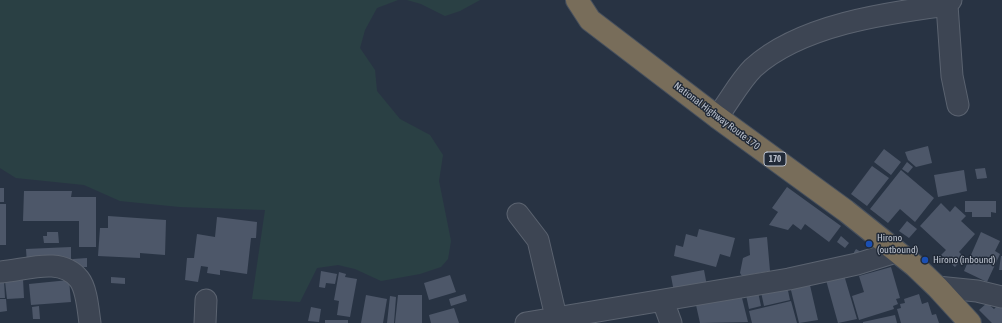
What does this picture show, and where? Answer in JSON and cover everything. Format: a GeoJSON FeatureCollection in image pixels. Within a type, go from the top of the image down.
{"type":"FeatureCollection","features":[{"type":"Feature","properties":{"kind":"highway","name":"National Highway Route 170"},"geometry":{"type":"LineString","coordinates":[[577,0],[590,20],[717,117],[846,211],[896,252],[937,287],[970,323]]}},
{"type":"Feature","properties":{"kind":"street"},"geometry":{"type":"LineString","coordinates":[[717,117],[753,69],[777,50],[829,27],[949,2],[952,76],[958,105]]}},
{"type":"Feature","properties":{"kind":"street"},"geometry":{"type":"LineString","coordinates":[[518,214],[538,240],[556,317]]}},
{"type":"Feature","properties":{"kind":"street"},"geometry":{"type":"LineString","coordinates":[[528,323],[556,317],[663,301],[729,288],[789,279],[858,264],[896,252]]}},
{"type":"Feature","properties":{"kind":"street"},"geometry":{"type":"LineString","coordinates":[[0,272],[15,272],[48,265],[66,269],[79,279],[83,288],[90,323]]}},
{"type":"Feature","properties":{"kind":"street"},"geometry":{"type":"LineString","coordinates":[[937,287],[977,291],[1002,297]]}},
{"type":"Feature","properties":{"kind":"street"},"geometry":{"type":"LineString","coordinates":[[205,323],[206,300]]}},
{"type":"Feature","properties":{"kind":"street"},"geometry":{"type":"LineString","coordinates":[[663,301],[671,323]]}},
{"type":"Feature","properties":{"kind":"green space"},"geometry":{"type":"Polygon","coordinates":[[[0,0],[398,0],[377,8],[365,30],[360,48],[375,70],[377,91],[400,119],[430,135],[443,155],[439,181],[451,241],[448,259],[441,267],[420,274],[381,281],[355,269],[338,265],[317,268],[300,302],[252,299],[265,210],[180,207],[120,201],[84,185],[16,178],[0,168],[0,0]]]}},
{"type":"Feature","properties":{"kind":"green space"},"geometry":{"type":"Polygon","coordinates":[[[407,0],[480,0],[460,11],[445,16],[421,4],[407,0]]]}},
{"type":"Feature","properties":{"kind":"building"},"geometry":{"type":"Polygon","coordinates":[[[928,146],[932,163],[916,167],[908,160],[905,152],[928,146]]]}},
{"type":"Feature","properties":{"kind":"building"},"geometry":{"type":"Polygon","coordinates":[[[884,149],[901,162],[891,175],[874,162],[884,149]]]}},
{"type":"Feature","properties":{"kind":"building"},"geometry":{"type":"Polygon","coordinates":[[[907,162],[913,167],[908,173],[902,169],[907,162]]]}},
{"type":"Feature","properties":{"kind":"building"},"geometry":{"type":"Polygon","coordinates":[[[872,166],[889,178],[867,206],[851,194],[872,166]]]}},
{"type":"Feature","properties":{"kind":"building"},"geometry":{"type":"Polygon","coordinates":[[[985,168],[987,178],[977,179],[975,169],[985,168]]]}},
{"type":"Feature","properties":{"kind":"building"},"geometry":{"type":"Polygon","coordinates":[[[901,170],[934,198],[915,222],[900,209],[888,223],[870,209],[901,170]]]}},
{"type":"Feature","properties":{"kind":"building"},"geometry":{"type":"Polygon","coordinates":[[[964,170],[967,191],[938,197],[934,175],[964,170]]]}},
{"type":"Feature","properties":{"kind":"building"},"geometry":{"type":"Polygon","coordinates":[[[787,187],[841,226],[829,242],[805,224],[801,230],[793,224],[788,230],[769,225],[778,212],[772,208],[787,187]]]}},
{"type":"Feature","properties":{"kind":"building"},"geometry":{"type":"Polygon","coordinates":[[[0,188],[4,188],[4,202],[0,202],[0,188]]]}},
{"type":"Feature","properties":{"kind":"building"},"geometry":{"type":"Polygon","coordinates":[[[24,191],[72,191],[71,197],[96,197],[96,247],[79,247],[79,221],[23,221],[24,191]]]}},
{"type":"Feature","properties":{"kind":"building"},"geometry":{"type":"Polygon","coordinates":[[[965,201],[996,201],[996,213],[991,212],[991,217],[972,217],[972,212],[965,212],[965,201]]]}},
{"type":"Feature","properties":{"kind":"building"},"geometry":{"type":"Polygon","coordinates":[[[941,203],[950,212],[955,206],[966,216],[961,221],[975,234],[959,252],[964,257],[955,267],[941,255],[946,250],[920,226],[941,203]]]}},
{"type":"Feature","properties":{"kind":"building"},"geometry":{"type":"Polygon","coordinates":[[[0,204],[6,204],[6,245],[0,245],[0,204]]]}},
{"type":"Feature","properties":{"kind":"building"},"geometry":{"type":"Polygon","coordinates":[[[108,216],[166,220],[165,255],[140,253],[140,258],[98,256],[100,228],[108,228],[108,216]]]}},
{"type":"Feature","properties":{"kind":"building"},"geometry":{"type":"Polygon","coordinates":[[[217,217],[257,222],[256,238],[251,238],[247,274],[220,270],[220,275],[207,273],[208,267],[201,266],[198,282],[185,280],[187,258],[194,258],[197,234],[215,237],[217,217]]]}},
{"type":"Feature","properties":{"kind":"building"},"geometry":{"type":"Polygon","coordinates":[[[907,221],[917,229],[909,238],[899,231],[907,221]]]}},
{"type":"Feature","properties":{"kind":"building"},"geometry":{"type":"Polygon","coordinates":[[[699,229],[735,238],[730,257],[720,254],[716,267],[674,256],[676,245],[683,247],[686,234],[697,237],[699,229]]]}},
{"type":"Feature","properties":{"kind":"building"},"geometry":{"type":"Polygon","coordinates":[[[47,232],[58,232],[59,243],[44,243],[43,236],[47,236],[47,232]]]}},
{"type":"Feature","properties":{"kind":"building"},"geometry":{"type":"Polygon","coordinates":[[[981,232],[1000,241],[995,251],[1000,254],[987,282],[964,271],[981,232]]]}},
{"type":"Feature","properties":{"kind":"building"},"geometry":{"type":"Polygon","coordinates":[[[841,236],[849,243],[845,248],[837,242],[841,236]]]}},
{"type":"Feature","properties":{"kind":"building"},"geometry":{"type":"Polygon","coordinates":[[[767,237],[770,271],[742,276],[740,273],[743,258],[750,255],[749,239],[767,237]]]}},
{"type":"Feature","properties":{"kind":"building"},"geometry":{"type":"Polygon","coordinates":[[[71,247],[71,262],[27,264],[26,249],[71,247]]]}},
{"type":"Feature","properties":{"kind":"building"},"geometry":{"type":"Polygon","coordinates":[[[856,249],[861,252],[858,257],[853,254],[856,249]]]}},
{"type":"Feature","properties":{"kind":"building"},"geometry":{"type":"Polygon","coordinates":[[[1001,256],[1002,270],[999,270],[1001,256]]]}},
{"type":"Feature","properties":{"kind":"building"},"geometry":{"type":"Polygon","coordinates":[[[87,258],[87,267],[74,267],[73,259],[87,258]]]}},
{"type":"Feature","properties":{"kind":"building"},"geometry":{"type":"Polygon","coordinates":[[[891,267],[900,298],[896,299],[898,304],[893,306],[894,309],[859,320],[852,296],[864,292],[859,276],[891,267]]]}},
{"type":"Feature","properties":{"kind":"building"},"geometry":{"type":"Polygon","coordinates":[[[704,270],[707,286],[674,292],[671,276],[704,270]]]}},
{"type":"Feature","properties":{"kind":"building"},"geometry":{"type":"Polygon","coordinates":[[[321,271],[337,274],[335,284],[326,283],[325,288],[319,287],[321,271]]]}},
{"type":"Feature","properties":{"kind":"building"},"geometry":{"type":"Polygon","coordinates":[[[339,272],[346,274],[345,277],[357,279],[350,317],[337,315],[339,301],[334,300],[339,272]]]}},
{"type":"Feature","properties":{"kind":"building"},"geometry":{"type":"Polygon","coordinates":[[[450,275],[456,292],[429,300],[424,283],[450,275]]]}},
{"type":"Feature","properties":{"kind":"building"},"geometry":{"type":"Polygon","coordinates":[[[844,275],[857,319],[838,323],[826,280],[844,275]]]}},
{"type":"Feature","properties":{"kind":"building"},"geometry":{"type":"Polygon","coordinates":[[[111,277],[125,278],[125,284],[111,283],[111,277]]]}},
{"type":"Feature","properties":{"kind":"building"},"geometry":{"type":"Polygon","coordinates":[[[23,279],[24,298],[7,299],[5,281],[23,279]]]}},
{"type":"Feature","properties":{"kind":"building"},"geometry":{"type":"Polygon","coordinates":[[[69,280],[71,302],[31,305],[29,284],[69,280]]]}},
{"type":"Feature","properties":{"kind":"building"},"geometry":{"type":"Polygon","coordinates":[[[0,281],[4,281],[5,298],[0,298],[0,281]]]}},
{"type":"Feature","properties":{"kind":"building"},"geometry":{"type":"Polygon","coordinates":[[[809,281],[818,320],[799,323],[790,286],[809,281]]]}},
{"type":"Feature","properties":{"kind":"building"},"geometry":{"type":"Polygon","coordinates":[[[787,286],[790,300],[764,306],[761,292],[787,286]]]}},
{"type":"Feature","properties":{"kind":"building"},"geometry":{"type":"Polygon","coordinates":[[[758,292],[761,306],[749,309],[746,295],[758,292]]]}},
{"type":"Feature","properties":{"kind":"building"},"geometry":{"type":"Polygon","coordinates":[[[465,294],[467,301],[451,306],[449,299],[465,294]]]}},
{"type":"Feature","properties":{"kind":"building"},"geometry":{"type":"Polygon","coordinates":[[[741,294],[748,322],[700,323],[696,305],[741,294]]]}},
{"type":"Feature","properties":{"kind":"building"},"geometry":{"type":"Polygon","coordinates":[[[919,294],[922,304],[928,302],[932,315],[936,314],[939,323],[901,323],[897,309],[901,308],[900,304],[905,303],[904,299],[919,294]]]}},
{"type":"Feature","properties":{"kind":"building"},"geometry":{"type":"Polygon","coordinates":[[[366,295],[387,299],[383,323],[361,323],[366,295]]]}},
{"type":"Feature","properties":{"kind":"building"},"geometry":{"type":"Polygon","coordinates":[[[398,295],[422,295],[422,323],[395,323],[398,295]]]}},
{"type":"Feature","properties":{"kind":"building"},"geometry":{"type":"Polygon","coordinates":[[[390,296],[396,297],[394,323],[387,323],[390,296]]]}},
{"type":"Feature","properties":{"kind":"building"},"geometry":{"type":"Polygon","coordinates":[[[0,299],[6,299],[7,311],[0,312],[0,299]]]}},
{"type":"Feature","properties":{"kind":"building"},"geometry":{"type":"Polygon","coordinates":[[[791,301],[797,323],[752,323],[749,311],[791,301]]]}},
{"type":"Feature","properties":{"kind":"building"},"geometry":{"type":"Polygon","coordinates":[[[987,303],[994,309],[999,304],[1002,307],[1002,323],[992,323],[979,310],[987,303]]]}},
{"type":"Feature","properties":{"kind":"building"},"geometry":{"type":"Polygon","coordinates":[[[39,306],[40,319],[33,319],[32,307],[39,306]]]}},
{"type":"Feature","properties":{"kind":"building"},"geometry":{"type":"Polygon","coordinates":[[[311,307],[321,309],[319,322],[308,321],[311,307]]]}},
{"type":"Feature","properties":{"kind":"building"},"geometry":{"type":"Polygon","coordinates":[[[454,308],[459,323],[431,323],[429,315],[454,308]]]}},
{"type":"Feature","properties":{"kind":"building"},"geometry":{"type":"Polygon","coordinates":[[[895,315],[897,323],[863,323],[863,322],[895,315]]]}},
{"type":"Feature","properties":{"kind":"building"},"geometry":{"type":"Polygon","coordinates":[[[325,320],[348,320],[348,323],[325,323],[325,320]]]}},
{"type":"Feature","properties":{"kind":"place","name":"Hirono (outbound)"},"geometry":{"type":"Point","coordinates":[869,244]}},
{"type":"Feature","properties":{"kind":"place","name":"Hirono (inbound)"},"geometry":{"type":"Point","coordinates":[925,260]}}]}
